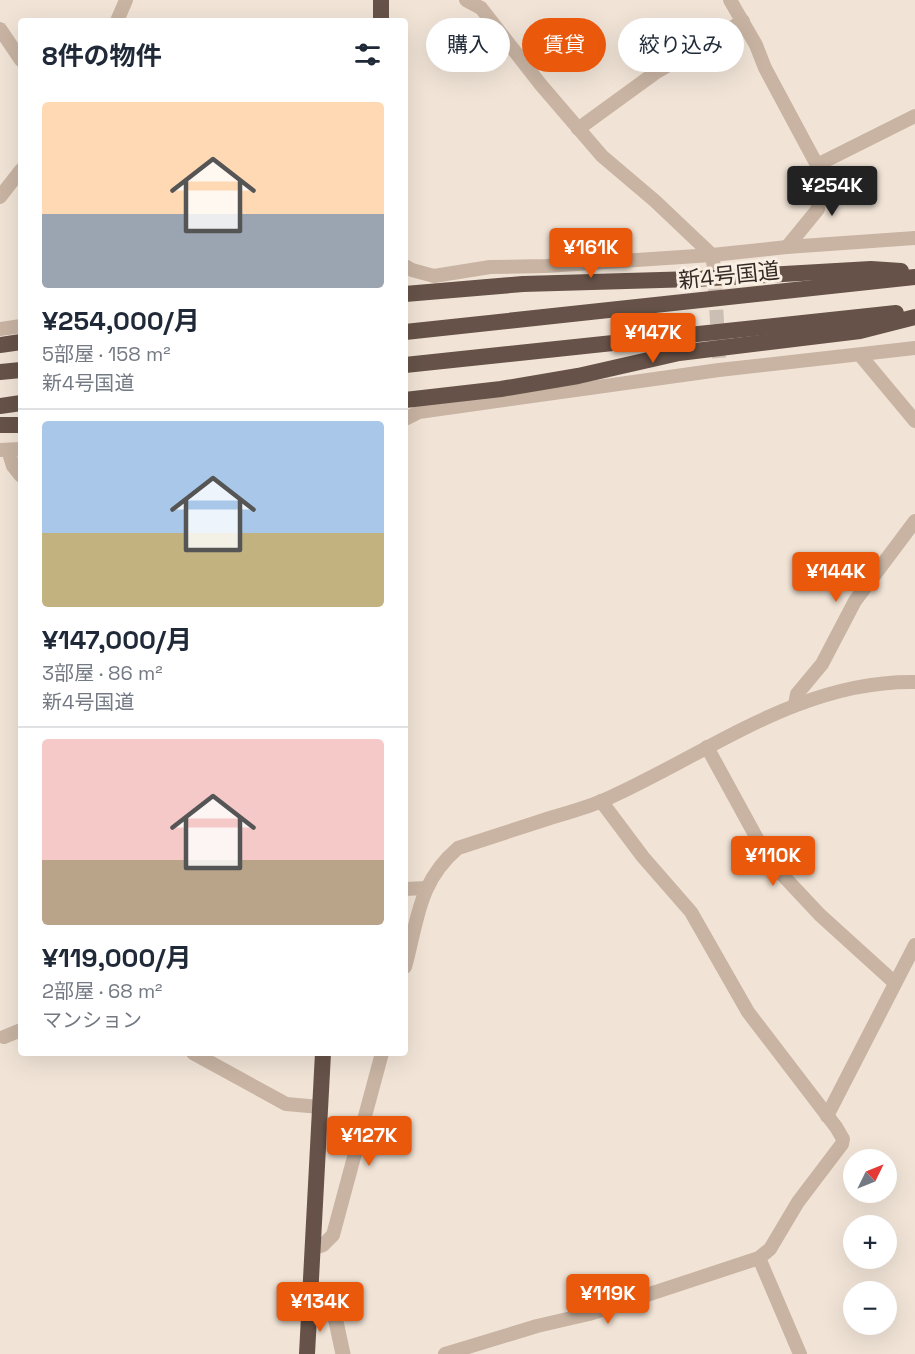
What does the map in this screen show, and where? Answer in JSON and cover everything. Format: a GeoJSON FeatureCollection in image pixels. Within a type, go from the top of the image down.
{"type":"FeatureCollection","features":[{"type":"Feature","properties":{"kind":"highway"},"geometry":{"type":"LineString","coordinates":[[381,0],[381,18]]}},
{"type":"Feature","properties":{"kind":"highway"},"geometry":{"type":"LineString","coordinates":[[408,294],[523,284],[695,279],[871,269],[915,272]]}},
{"type":"Feature","properties":{"kind":"highway","name":"新4号国道"},"geometry":{"type":"LineString","coordinates":[[408,332],[915,277]]}},
{"type":"Feature","properties":{"kind":"highway"},"geometry":{"type":"LineString","coordinates":[[408,365],[915,311]]}},
{"type":"Feature","properties":{"kind":"highway"},"geometry":{"type":"LineString","coordinates":[[408,400],[501,389],[578,376],[679,354],[860,331],[915,317]]}},
{"type":"Feature","properties":{"kind":"highway"},"geometry":{"type":"LineString","coordinates":[[0,345],[18,342]]}},
{"type":"Feature","properties":{"kind":"highway"},"geometry":{"type":"LineString","coordinates":[[0,372],[18,370]]}},
{"type":"Feature","properties":{"kind":"highway"},"geometry":{"type":"LineString","coordinates":[[0,406],[18,404]]}},
{"type":"Feature","properties":{"kind":"highway"},"geometry":{"type":"LineString","coordinates":[[0,425],[18,425]]}},
{"type":"Feature","properties":{"kind":"highway"},"geometry":{"type":"LineString","coordinates":[[307,1354],[323,1056]]}},
{"type":"Feature","properties":{"kind":"street"},"geometry":{"type":"LineString","coordinates":[[118,18],[126,0]]}},
{"type":"Feature","properties":{"kind":"street"},"geometry":{"type":"LineString","coordinates":[[466,0],[481,8],[541,85],[602,156],[655,201],[713,261]]}},
{"type":"Feature","properties":{"kind":"street"},"geometry":{"type":"LineString","coordinates":[[730,0],[741,18]]}},
{"type":"Feature","properties":{"kind":"street"},"geometry":{"type":"LineString","coordinates":[[744,23],[817,165],[818,209],[787,247]]}},
{"type":"Feature","properties":{"kind":"street"},"geometry":{"type":"LineString","coordinates":[[0,29],[18,56]]}},
{"type":"Feature","properties":{"kind":"street"},"geometry":{"type":"LineString","coordinates":[[578,129],[657,72]]}},
{"type":"Feature","properties":{"kind":"street"},"geometry":{"type":"LineString","coordinates":[[817,165],[915,116]]}},
{"type":"Feature","properties":{"kind":"street"},"geometry":{"type":"LineString","coordinates":[[0,197],[18,174]]}},
{"type":"Feature","properties":{"kind":"street"},"geometry":{"type":"LineString","coordinates":[[408,268],[434,276],[490,267],[713,261],[787,247],[915,238]]}},
{"type":"Feature","properties":{"kind":"street"},"geometry":{"type":"LineString","coordinates":[[0,329],[18,326]]}},
{"type":"Feature","properties":{"kind":"street"},"geometry":{"type":"LineString","coordinates":[[408,417],[418,412],[549,395],[719,364],[860,356],[915,348]]}},
{"type":"Feature","properties":{"kind":"street"},"geometry":{"type":"LineString","coordinates":[[860,356],[915,421]]}},
{"type":"Feature","properties":{"kind":"street"},"geometry":{"type":"LineString","coordinates":[[10,450],[13,466],[18,472]]}},
{"type":"Feature","properties":{"kind":"street"},"geometry":{"type":"LineString","coordinates":[[795,704],[797,694],[822,664],[855,601],[915,521]]}},
{"type":"Feature","properties":{"kind":"street"},"geometry":{"type":"LineString","coordinates":[[408,956],[426,888],[444,860],[458,848],[601,801],[756,721],[795,704],[853,687],[915,682]]}},
{"type":"Feature","properties":{"kind":"street"},"geometry":{"type":"LineString","coordinates":[[707,747],[775,867],[820,915],[895,983]]}},
{"type":"Feature","properties":{"kind":"street"},"geometry":{"type":"LineString","coordinates":[[445,1354],[537,1326],[589,1314],[759,1258],[770,1249],[798,1202],[842,1144],[843,1139],[836,1127],[748,1012],[691,912],[643,857],[601,801]]}},
{"type":"Feature","properties":{"kind":"street"},"geometry":{"type":"LineString","coordinates":[[408,889],[426,888]]}},
{"type":"Feature","properties":{"kind":"street"},"geometry":{"type":"LineString","coordinates":[[827,1116],[915,945]]}},
{"type":"Feature","properties":{"kind":"street"},"geometry":{"type":"LineString","coordinates":[[4,1037],[18,1031]]}},
{"type":"Feature","properties":{"kind":"street"},"geometry":{"type":"LineString","coordinates":[[198,1056],[286,1104],[320,1107]]}},
{"type":"Feature","properties":{"kind":"street"},"geometry":{"type":"LineString","coordinates":[[314,1248],[323,1245],[333,1235],[381,1056]]}},
{"type":"Feature","properties":{"kind":"street"},"geometry":{"type":"LineString","coordinates":[[759,1258],[800,1354]]}},
{"type":"Feature","properties":{"kind":"street"},"geometry":{"type":"LineString","coordinates":[[332,1303],[343,1354]]}},
{"type":"Feature","properties":{"kind":"tunnel"},"geometry":{"type":"LineString","coordinates":[[714,268],[719,358]]}}]}
